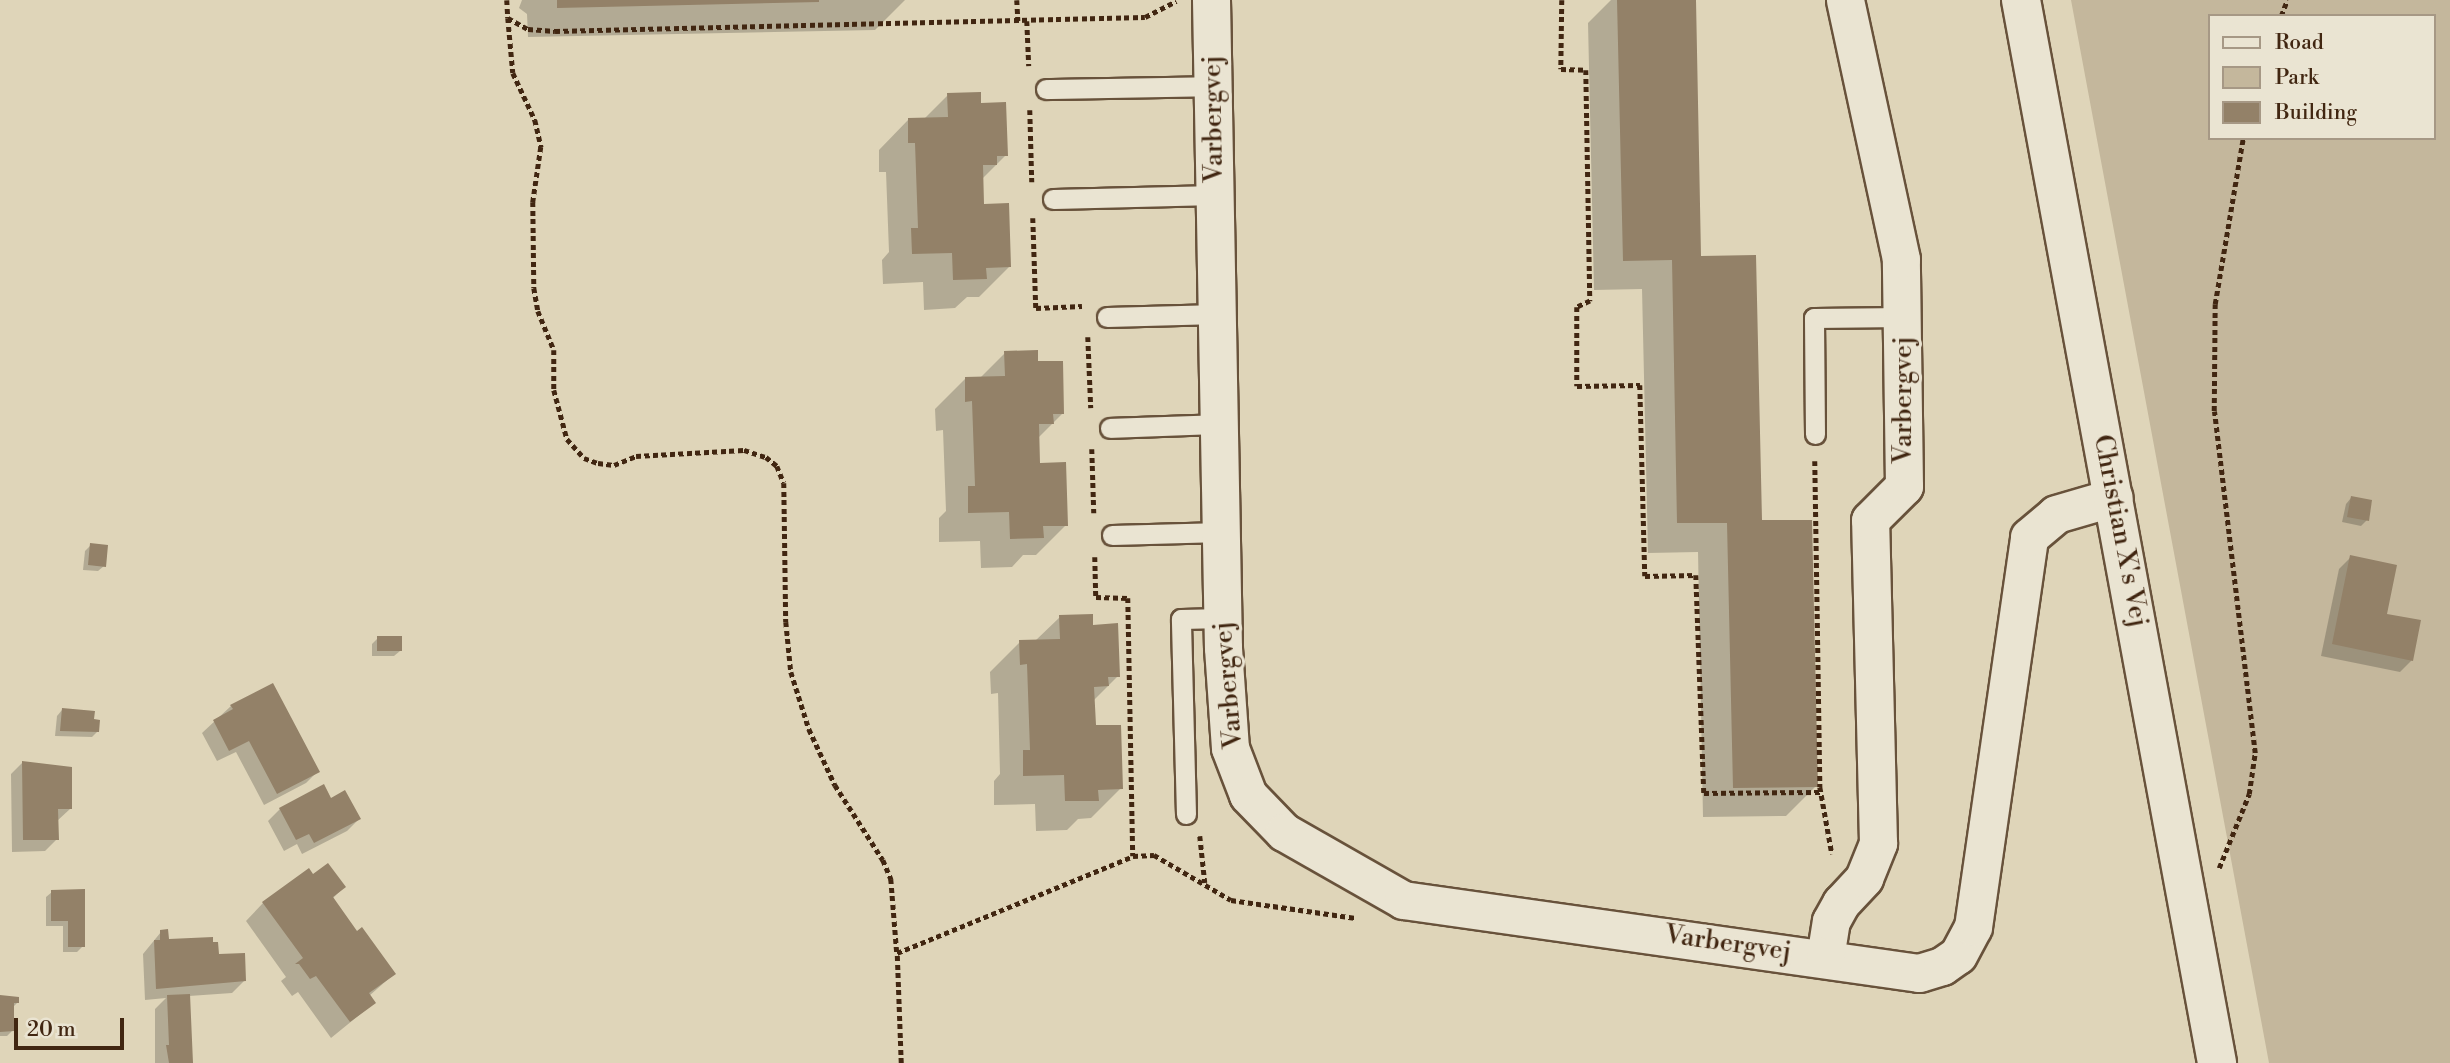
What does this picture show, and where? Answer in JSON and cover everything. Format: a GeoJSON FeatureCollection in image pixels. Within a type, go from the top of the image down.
{"type":"FeatureCollection","features":[{"type":"Feature","properties":{"kind":"street","name":"Varbergvej"},"geometry":{"type":"LineString","coordinates":[[1211,0],[1223,618],[1230,748],[1248,795],[1284,832],[1403,900],[1919,973],[1942,967],[1958,955],[1973,927],[2029,537],[2056,514],[2113,497]]}},
{"type":"Feature","properties":{"kind":"street","name":"Varbergvej"},"geometry":{"type":"LineString","coordinates":[[1825,958],[1831,921],[1841,903],[1864,878],[1878,843],[1870,520],[1904,486],[1904,317],[1901,259],[1845,0]]}},
{"type":"Feature","properties":{"kind":"street","name":"Christian X's Vej"},"geometry":{"type":"LineString","coordinates":[[2021,0],[2217,1063]]}},
{"type":"Feature","properties":{"kind":"lane"},"geometry":{"type":"LineString","coordinates":[[1046,89],[1213,86]]}},
{"type":"Feature","properties":{"kind":"lane"},"geometry":{"type":"LineString","coordinates":[[1053,199],[1216,195]]}},
{"type":"Feature","properties":{"kind":"lane"},"geometry":{"type":"LineString","coordinates":[[1107,317],[1218,314]]}},
{"type":"Feature","properties":{"kind":"lane","name":"Varbergvej"},"geometry":{"type":"LineString","coordinates":[[1815,434],[1814,317],[1904,317]]}},
{"type":"Feature","properties":{"kind":"lane"},"geometry":{"type":"LineString","coordinates":[[1110,428],[1220,424]]}},
{"type":"Feature","properties":{"kind":"lane"},"geometry":{"type":"LineString","coordinates":[[1112,535],[1222,532]]}},
{"type":"Feature","properties":{"kind":"lane"},"geometry":{"type":"LineString","coordinates":[[1186,814],[1181,619],[1223,618]]}},
{"type":"Feature","properties":{"kind":"path"},"geometry":{"type":"LineString","coordinates":[[507,0],[513,73],[535,120],[541,147],[533,202],[534,288],[538,311],[554,350],[554,390],[567,439],[584,458],[598,463],[614,465],[636,456],[744,450],[766,457],[778,466],[784,482],[786,622],[791,672],[809,729],[835,785],[883,860],[891,879],[901,1063]]}},
{"type":"Feature","properties":{"kind":"path"},"geometry":{"type":"LineString","coordinates":[[1017,0],[1018,21]]}},
{"type":"Feature","properties":{"kind":"path"},"geometry":{"type":"LineString","coordinates":[[508,18],[528,29],[555,31],[1018,21],[1145,17],[1178,0]]}},
{"type":"Feature","properties":{"kind":"path"},"geometry":{"type":"LineString","coordinates":[[1562,0],[1561,69],[1586,70],[1590,301],[1577,307],[1577,386],[1640,386],[1645,576],[1696,575],[1704,793],[1821,792]]}},
{"type":"Feature","properties":{"kind":"path"},"geometry":{"type":"LineString","coordinates":[[2187,890],[2221,866],[2249,794],[2255,753],[2214,411],[2215,304],[2243,140]]}},
{"type":"Feature","properties":{"kind":"path"},"geometry":{"type":"LineString","coordinates":[[1815,434],[1821,792],[1841,903]]}},
{"type":"Feature","properties":{"kind":"path"},"geometry":{"type":"LineString","coordinates":[[1186,814],[1199,827],[1205,884]]}},
{"type":"Feature","properties":{"kind":"path"},"geometry":{"type":"LineString","coordinates":[[897,953],[1133,856],[1154,855],[1231,900],[1368,920]]}},
{"type":"Feature","properties":{"kind":"green space"},"geometry":{"type":"Polygon","coordinates":[[[2071,0],[2450,0],[2450,1063],[2269,1063],[2071,0]]]}},
{"type":"Feature","properties":{"kind":"building"},"geometry":{"type":"Polygon","coordinates":[[[557,0],[819,0],[819,2],[557,8],[557,0]]]}},
{"type":"Feature","properties":{"kind":"building"},"geometry":{"type":"Polygon","coordinates":[[[1617,0],[1696,0],[1701,256],[1756,255],[1762,520],[1812,520],[1818,787],[1733,788],[1727,523],[1677,523],[1672,260],[1623,261],[1617,0]]]}},
{"type":"Feature","properties":{"kind":"building"},"geometry":{"type":"Polygon","coordinates":[[[981,92],[981,103],[1006,102],[1008,156],[997,156],[997,165],[983,165],[984,204],[1009,203],[1011,267],[986,268],[987,279],[953,280],[952,253],[912,254],[911,228],[918,228],[915,143],[908,143],[908,118],[948,117],[947,93],[981,92]]]}},
{"type":"Feature","properties":{"kind":"building"},"geometry":{"type":"Polygon","coordinates":[[[1038,350],[1038,361],[1063,361],[1064,414],[1053,414],[1054,424],[1039,424],[1040,463],[1066,462],[1068,526],[1043,526],[1044,538],[1010,539],[1009,512],[968,513],[968,486],[975,486],[972,401],[965,402],[965,377],[1005,376],[1004,351],[1038,350]]]}},
{"type":"Feature","properties":{"kind":"building"},"geometry":{"type":"Polygon","coordinates":[[[2351,496],[2372,500],[2369,521],[2347,517],[2351,496]]]}},
{"type":"Feature","properties":{"kind":"building"},"geometry":{"type":"Polygon","coordinates":[[[90,543],[108,545],[106,567],[88,565],[90,543]]]}},
{"type":"Feature","properties":{"kind":"building"},"geometry":{"type":"Polygon","coordinates":[[[2350,555],[2397,565],[2387,614],[2421,620],[2413,661],[2332,644],[2350,555]]]}},
{"type":"Feature","properties":{"kind":"building"},"geometry":{"type":"Polygon","coordinates":[[[1093,614],[1093,625],[1118,623],[1120,677],[1108,677],[1109,686],[1094,687],[1096,725],[1121,725],[1123,789],[1098,790],[1099,801],[1065,801],[1064,775],[1023,776],[1023,750],[1030,750],[1027,664],[1020,665],[1019,640],[1060,639],[1059,615],[1093,614]]]}},
{"type":"Feature","properties":{"kind":"building"},"geometry":{"type":"Polygon","coordinates":[[[377,636],[402,636],[402,651],[377,651],[377,636]]]}},
{"type":"Feature","properties":{"kind":"building"},"geometry":{"type":"Polygon","coordinates":[[[273,683],[320,772],[277,794],[249,741],[229,751],[213,720],[233,709],[230,705],[273,683]]]}},
{"type":"Feature","properties":{"kind":"building"},"geometry":{"type":"Polygon","coordinates":[[[62,708],[95,711],[94,719],[100,720],[99,732],[60,731],[62,708]]]}},
{"type":"Feature","properties":{"kind":"building"},"geometry":{"type":"Polygon","coordinates":[[[22,761],[72,767],[72,809],[58,809],[59,840],[23,840],[22,761]]]}},
{"type":"Feature","properties":{"kind":"building"},"geometry":{"type":"Polygon","coordinates":[[[324,784],[331,798],[345,790],[361,819],[314,843],[309,834],[296,840],[279,808],[324,784]]]}},
{"type":"Feature","properties":{"kind":"building"},"geometry":{"type":"Polygon","coordinates":[[[328,863],[346,887],[333,897],[357,931],[362,927],[396,974],[369,993],[376,1003],[350,1022],[316,976],[310,979],[299,964],[295,964],[303,958],[262,902],[309,868],[313,874],[328,863]]]}},
{"type":"Feature","properties":{"kind":"building"},"geometry":{"type":"Polygon","coordinates":[[[85,889],[85,947],[68,947],[68,921],[51,921],[51,890],[85,889]]]}},
{"type":"Feature","properties":{"kind":"building"},"geometry":{"type":"Polygon","coordinates":[[[168,929],[169,939],[213,937],[213,942],[218,942],[219,954],[245,953],[246,981],[156,989],[154,940],[160,940],[160,930],[168,929]]]}},
{"type":"Feature","properties":{"kind":"building"},"geometry":{"type":"Polygon","coordinates":[[[190,994],[193,1063],[169,1063],[166,1045],[169,1045],[167,995],[190,994]]]}},
{"type":"Feature","properties":{"kind":"building"},"geometry":{"type":"Polygon","coordinates":[[[0,995],[19,997],[19,1003],[14,1003],[14,1031],[0,1032],[0,995]]]}}]}
